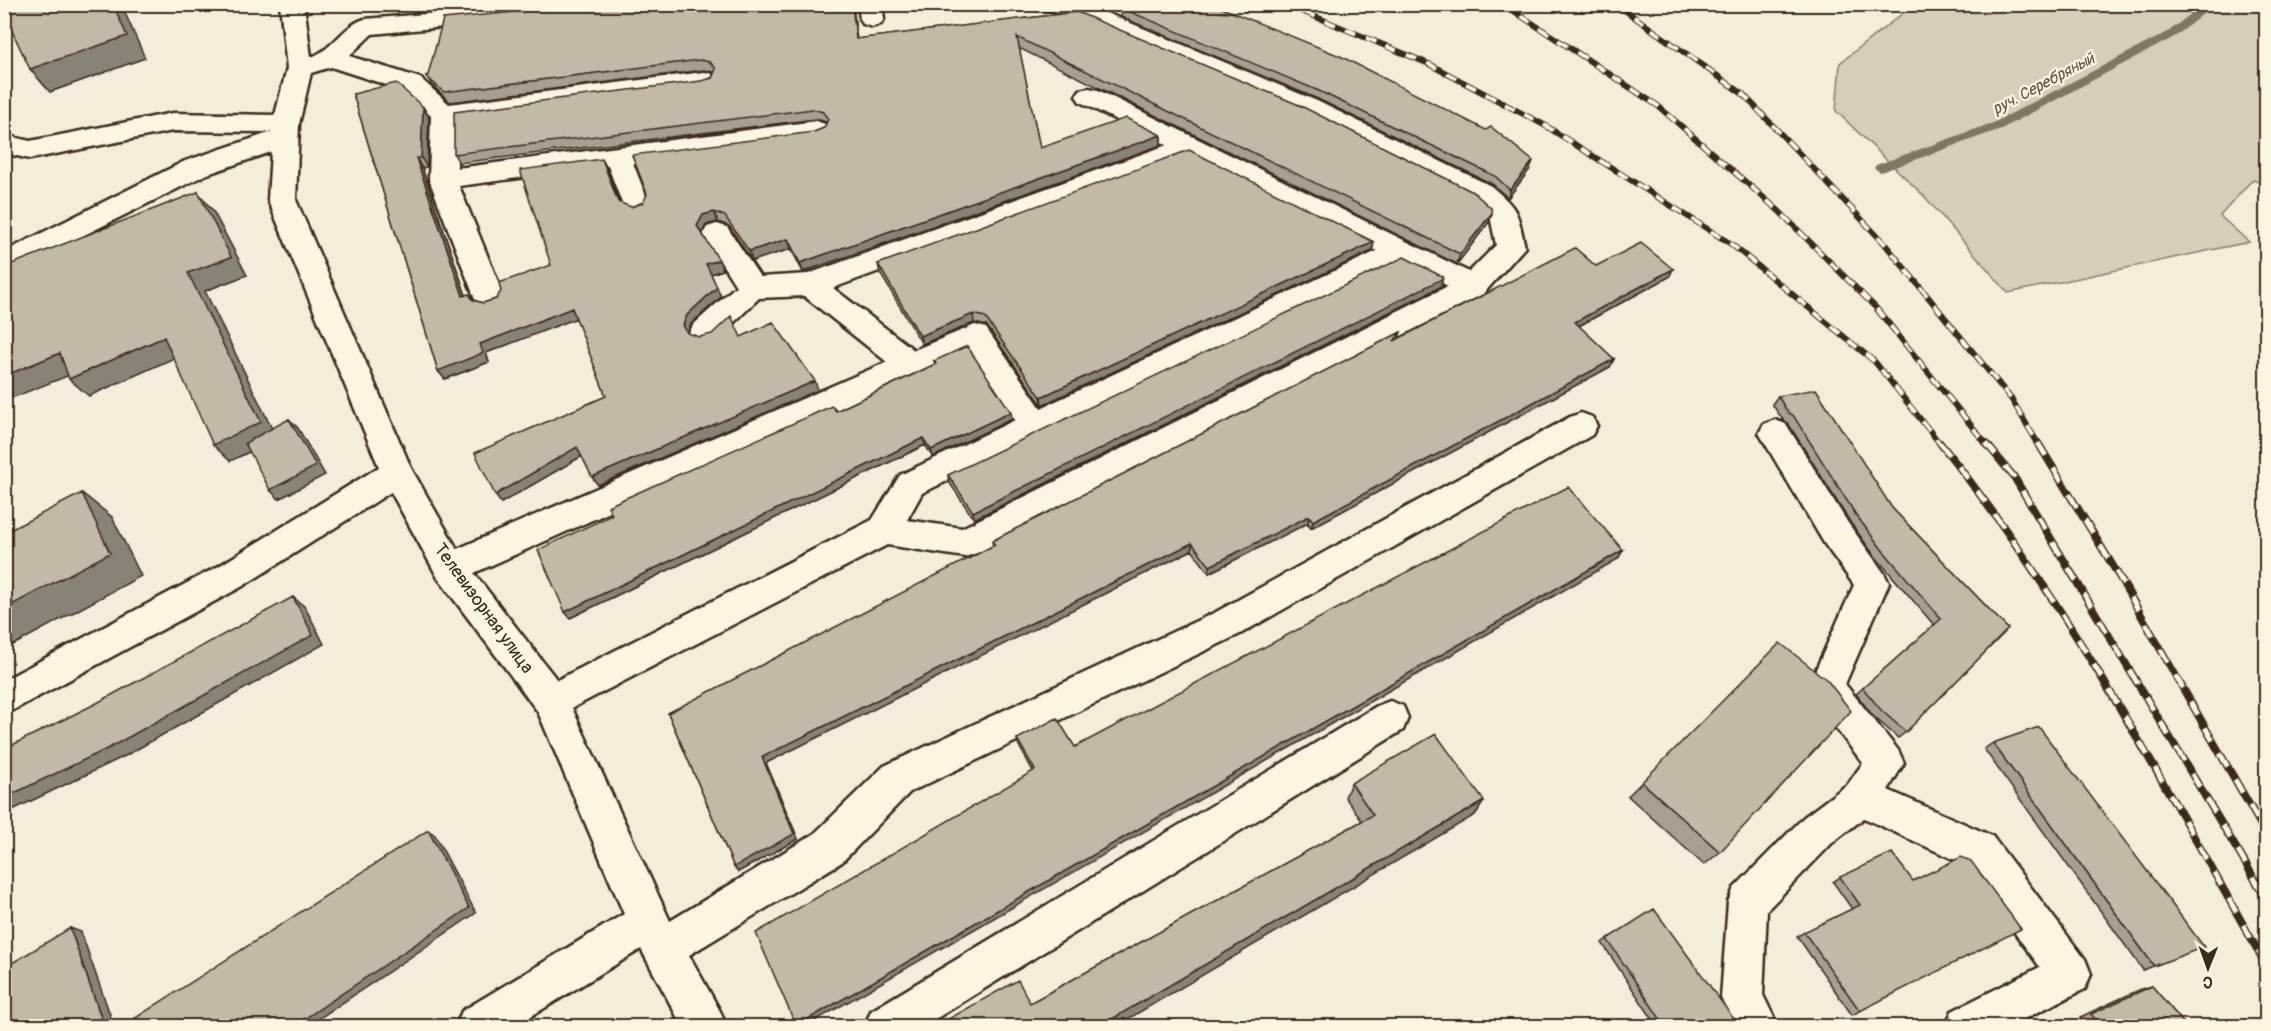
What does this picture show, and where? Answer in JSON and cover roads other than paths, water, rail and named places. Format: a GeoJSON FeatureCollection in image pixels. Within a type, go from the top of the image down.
{"type":"FeatureCollection","features":[{"type":"Feature","properties":{"kind":"lane","name":"Телевизорная улица"},"geometry":{"type":"LineString","coordinates":[[292,4],[316,64],[286,131],[282,200],[397,472],[450,568],[551,700],[654,936],[705,1026]]}},
{"type":"Feature","properties":{"kind":"lane"},"geometry":{"type":"LineString","coordinates":[[884,530],[965,543],[1473,286],[1511,247],[1503,212],[1481,193],[1308,107],[1072,8],[1052,4]]}},
{"type":"Feature","properties":{"kind":"lane"},"geometry":{"type":"LineString","coordinates":[[316,64],[365,27],[504,14]]}},
{"type":"Feature","properties":{"kind":"lane"},"geometry":{"type":"LineString","coordinates":[[316,64],[411,84],[444,113],[704,80]]}},
{"type":"Feature","properties":{"kind":"lane"},"geometry":{"type":"LineString","coordinates":[[1089,96],[1473,286]]}},
{"type":"Feature","properties":{"kind":"lane"},"geometry":{"type":"LineString","coordinates":[[444,113],[443,179],[490,299]]}},
{"type":"Feature","properties":{"kind":"lane"},"geometry":{"type":"LineString","coordinates":[[4,144],[30,150],[173,122],[286,131]]}},
{"type":"Feature","properties":{"kind":"lane"},"geometry":{"type":"LineString","coordinates":[[443,179],[618,158],[816,130]]}},
{"type":"Feature","properties":{"kind":"lane"},"geometry":{"type":"LineString","coordinates":[[4,265],[195,168],[286,131]]}},
{"type":"Feature","properties":{"kind":"lane"},"geometry":{"type":"LineString","coordinates":[[704,333],[752,288],[810,285],[1192,146]]}},
{"type":"Feature","properties":{"kind":"lane"},"geometry":{"type":"LineString","coordinates":[[618,158],[635,204]]}},
{"type":"Feature","properties":{"kind":"lane"},"geometry":{"type":"LineString","coordinates":[[717,234],[752,288]]}},
{"type":"Feature","properties":{"kind":"lane"},"geometry":{"type":"LineString","coordinates":[[551,700],[884,530],[911,484],[1402,251]]}},
{"type":"Feature","properties":{"kind":"lane"},"geometry":{"type":"LineString","coordinates":[[810,285],[910,364]]}},
{"type":"Feature","properties":{"kind":"lane"},"geometry":{"type":"LineString","coordinates":[[450,568],[975,336],[1035,425]]}},
{"type":"Feature","properties":{"kind":"lane"},"geometry":{"type":"LineString","coordinates":[[477,1026],[828,848],[897,779],[1228,623],[1581,426]]}},
{"type":"Feature","properties":{"kind":"lane"},"geometry":{"type":"LineString","coordinates":[[1757,1026],[1742,998],[1748,902],[1818,830],[1861,797],[1885,763],[1826,687],[1872,583],[1836,534],[1775,434]]}},
{"type":"Feature","properties":{"kind":"lane"},"geometry":{"type":"LineString","coordinates":[[4,699],[231,576],[397,472]]}},
{"type":"Feature","properties":{"kind":"lane"},"geometry":{"type":"LineString","coordinates":[[886,1026],[1390,718]]}},
{"type":"Feature","properties":{"kind":"lane"},"geometry":{"type":"LineString","coordinates":[[1861,797],[1978,850],[2070,974],[1967,1026]]}},
{"type":"Feature","properties":{"kind":"waterway","name":"руч. Серебряный"},"geometry":{"type":"LineString","coordinates":[[1880,168],[1997,126],[2172,34],[2210,4]]}},
{"type":"Feature","properties":{"kind":"railway"},"geometry":{"type":"LineString","coordinates":[[1285,4],[1429,64],[1546,126],[1731,244],[1875,362],[1941,445]]}},
{"type":"Feature","properties":{"kind":"railway"},"geometry":{"type":"LineString","coordinates":[[1503,4],[1658,106],[1779,211],[1876,308],[1987,445]]}},
{"type":"Feature","properties":{"kind":"railway"},"geometry":{"type":"LineString","coordinates":[[1616,4],[1743,94],[1885,244],[2012,400],[2039,445]]}},
{"type":"Feature","properties":{"kind":"railway"},"geometry":{"type":"LineString","coordinates":[[1940,443],[1987,504],[2073,632],[2152,764],[2266,965]]}},
{"type":"Feature","properties":{"kind":"railway"},"geometry":{"type":"LineString","coordinates":[[1986,443],[2014,477],[2266,898]]}},
{"type":"Feature","properties":{"kind":"railway"},"geometry":{"type":"LineString","coordinates":[[2038,443],[2116,571],[2266,834]]}}]}
